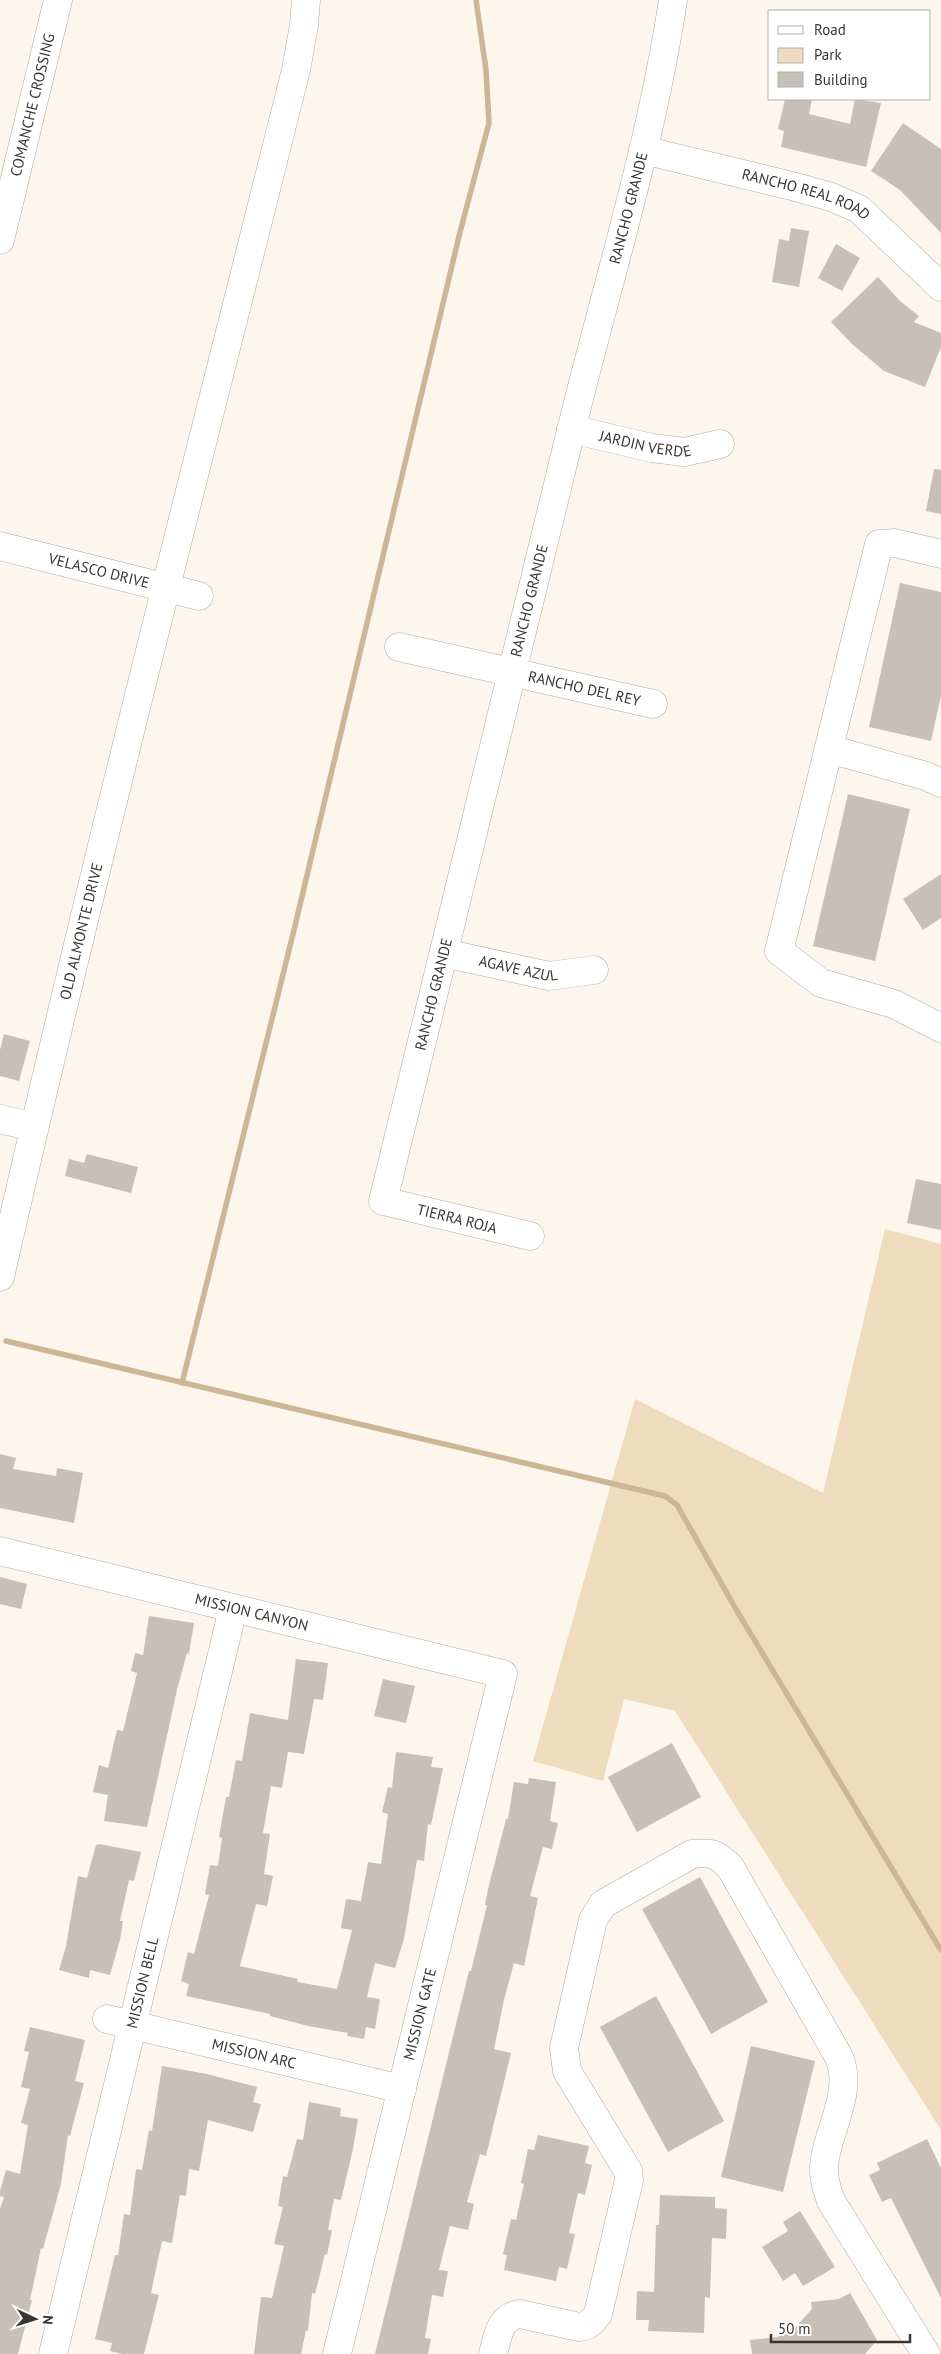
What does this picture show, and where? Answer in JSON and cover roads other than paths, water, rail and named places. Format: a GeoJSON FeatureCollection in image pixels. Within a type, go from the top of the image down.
{"type":"FeatureCollection","features":[{"type":"Feature","properties":{"kind":"street","name":"COMANCHE CROSSING"},"geometry":{"type":"LineString","coordinates":[[0,240],[58,0]]}},
{"type":"Feature","properties":{"kind":"street","name":"OLD ALMONTE DRIVE"},"geometry":{"type":"LineString","coordinates":[[0,1277],[34,1127],[166,587],[296,70],[304,25],[306,0]]}},
{"type":"Feature","properties":{"kind":"street","name":"RANCHO GRANDE"},"geometry":{"type":"LineString","coordinates":[[383,1201],[511,671],[643,150],[666,46],[673,0]]}},
{"type":"Feature","properties":{"kind":"street","name":"RANCHO REAL ROAD"},"geometry":{"type":"LineString","coordinates":[[643,150],[796,187],[832,197],[859,209],[941,287]]}},
{"type":"Feature","properties":{"kind":"street","name":"JARDIN VERDE"},"geometry":{"type":"LineString","coordinates":[[571,429],[652,448],[684,452],[720,444]]}},
{"type":"Feature","properties":{"kind":"street"},"geometry":{"type":"LineString","coordinates":[[941,554],[895,543],[879,544],[779,951],[821,983],[894,1004],[941,1028]]}},
{"type":"Feature","properties":{"kind":"street","name":"VELASCO DRIVE"},"geometry":{"type":"LineString","coordinates":[[0,546],[199,596]]}},
{"type":"Feature","properties":{"kind":"street","name":"RANCHO DEL REY"},"geometry":{"type":"LineString","coordinates":[[399,647],[653,704]]}},
{"type":"Feature","properties":{"kind":"street"},"geometry":{"type":"LineString","coordinates":[[829,749],[926,776],[941,782]]}},
{"type":"Feature","properties":{"kind":"street","name":"AGAVE AZUL"},"geometry":{"type":"LineString","coordinates":[[444,953],[549,976],[594,970]]}},
{"type":"Feature","properties":{"kind":"street"},"geometry":{"type":"LineString","coordinates":[[0,1119],[34,1127]]}},
{"type":"Feature","properties":{"kind":"street","name":"TIERRA ROJA"},"geometry":{"type":"LineString","coordinates":[[383,1201],[530,1236]]}},
{"type":"Feature","properties":{"kind":"street","name":"MISSION CANYON"},"geometry":{"type":"LineString","coordinates":[[0,1551],[503,1674]]}},
{"type":"Feature","properties":{"kind":"street","name":"MISSION BELL"},"geometry":{"type":"LineString","coordinates":[[53,2354],[233,1609]]}},
{"type":"Feature","properties":{"kind":"street","name":"MISSION GATE"},"geometry":{"type":"LineString","coordinates":[[337,2354],[503,1674]]}},
{"type":"Feature","properties":{"kind":"street"},"geometry":{"type":"LineString","coordinates":[[493,2354],[500,2326],[512,2315],[520,2314],[579,2327],[586,2327],[592,2323],[598,2314],[628,2192],[628,2171],[567,2071],[564,2060],[564,2048],[593,1920],[603,1904],[692,1854],[713,1853],[730,1867],[839,2057],[843,2067],[844,2085],[824,2167],[827,2191],[830,2201],[926,2354]]}},
{"type":"Feature","properties":{"kind":"street","name":"MISSION ARC"},"geometry":{"type":"LineString","coordinates":[[107,2019],[402,2089]]}},
{"type":"Feature","properties":{"kind":"waterway"},"geometry":{"type":"LineString","coordinates":[[182,1383],[294,930],[460,232],[489,123],[486,70],[476,0]]}},
{"type":"Feature","properties":{"kind":"waterway"},"geometry":{"type":"LineString","coordinates":[[6,1341],[665,1496],[677,1505],[737,1611],[941,1950]]}}]}
